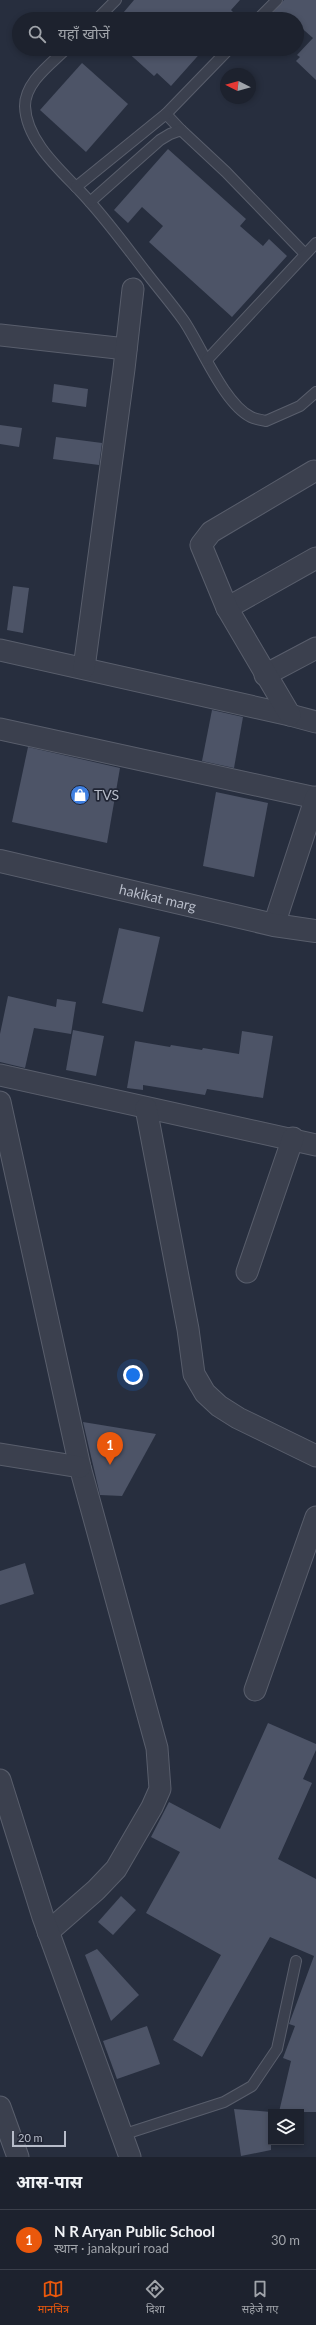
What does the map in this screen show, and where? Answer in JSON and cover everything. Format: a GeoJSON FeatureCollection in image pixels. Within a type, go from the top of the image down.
{"type":"FeatureCollection","features":[{"type":"Feature","properties":{"kind":"street"},"geometry":{"type":"LineString","coordinates":[[84,668],[133,289]]}},
{"type":"Feature","properties":{"kind":"street"},"geometry":{"type":"LineString","coordinates":[[0,335],[126,350]]}},
{"type":"Feature","properties":{"kind":"street"},"geometry":{"type":"LineString","coordinates":[[290,715],[265,675],[227,608],[201,545],[204,539],[211,532],[314,471]]}},
{"type":"Feature","properties":{"kind":"street"},"geometry":{"type":"LineString","coordinates":[[227,608],[316,558]]}},
{"type":"Feature","properties":{"kind":"street"},"geometry":{"type":"LineString","coordinates":[[265,675],[316,648]]}},
{"type":"Feature","properties":{"kind":"street"},"geometry":{"type":"LineString","coordinates":[[0,650],[316,722]]}},
{"type":"Feature","properties":{"kind":"street"},"geometry":{"type":"LineString","coordinates":[[0,729],[316,797],[274,925]]}},
{"type":"Feature","properties":{"kind":"street","name":"hakikat marg"},"geometry":{"type":"LineString","coordinates":[[0,861],[274,925],[316,931]]}},
{"type":"Feature","properties":{"kind":"street"},"geometry":{"type":"LineString","coordinates":[[0,1075],[146,1108],[293,1138],[316,1145]]}},
{"type":"Feature","properties":{"kind":"street"},"geometry":{"type":"LineString","coordinates":[[0,1102],[80,1467],[157,1748],[160,1789],[116,1869],[96,1890],[48,1932]]}},
{"type":"Feature","properties":{"kind":"street"},"geometry":{"type":"LineString","coordinates":[[146,1108],[188,1329],[194,1374],[205,1393],[219,1406],[238,1418],[316,1456]]}},
{"type":"Feature","properties":{"kind":"street"},"geometry":{"type":"LineString","coordinates":[[247,1272],[293,1138]]}},
{"type":"Feature","properties":{"kind":"street"},"geometry":{"type":"LineString","coordinates":[[0,1454],[80,1467]]}},
{"type":"Feature","properties":{"kind":"street"},"geometry":{"type":"LineString","coordinates":[[255,1690],[316,1517]]}},
{"type":"Feature","properties":{"kind":"street"},"geometry":{"type":"LineString","coordinates":[[0,1780],[48,1932],[130,2157]]}},
{"type":"Feature","properties":{"kind":"street"},"geometry":{"type":"LineString","coordinates":[[0,2107],[18,2157]]}},
{"type":"Feature","properties":{"kind":"lane"},"geometry":{"type":"LineString","coordinates":[[104,12],[116,0]]}},
{"type":"Feature","properties":{"kind":"lane"},"geometry":{"type":"LineString","coordinates":[[265,12],[277,0]]}},
{"type":"Feature","properties":{"kind":"lane"},"geometry":{"type":"LineString","coordinates":[[59,56],[34,81],[25,106],[29,123],[37,140],[90,202],[184,321],[226,392],[243,411],[251,417],[266,421],[300,406],[316,392]]}},
{"type":"Feature","properties":{"kind":"lane"},"geometry":{"type":"LineString","coordinates":[[76,187],[166,114],[222,56]]}},
{"type":"Feature","properties":{"kind":"lane"},"geometry":{"type":"LineString","coordinates":[[166,114],[226,172],[305,254]]}},
{"type":"Feature","properties":{"kind":"lane"},"geometry":{"type":"LineString","coordinates":[[90,202],[160,140],[181,130]]}},
{"type":"Feature","properties":{"kind":"lane"},"geometry":{"type":"LineString","coordinates":[[207,360],[316,243]]}},
{"type":"Feature","properties":{"kind":"lane"},"geometry":{"type":"LineString","coordinates":[[122,2135],[224,2102],[252,2086],[277,2049],[296,1961]]}},
{"type":"Feature","properties":{"kind":"building"},"geometry":{"type":"Polygon","coordinates":[[[134,0],[240,0],[231,10],[233,12],[124,12],[134,0]]]}},
{"type":"Feature","properties":{"kind":"building"},"geometry":{"type":"Polygon","coordinates":[[[284,0],[316,0],[316,80],[296,61],[300,57],[298,56],[304,56],[304,48],[313,38],[304,30],[304,12],[273,12],[284,0]]]}},
{"type":"Feature","properties":{"kind":"building"},"geometry":{"type":"Polygon","coordinates":[[[132,56],[198,56],[171,86],[157,73],[154,76],[132,56]]]}},
{"type":"Feature","properties":{"kind":"building"},"geometry":{"type":"Polygon","coordinates":[[[82,63],[128,104],[86,152],[40,110],[82,63]]]}},
{"type":"Feature","properties":{"kind":"building"},"geometry":{"type":"Polygon","coordinates":[[[168,149],[246,219],[240,226],[263,246],[269,239],[287,256],[232,317],[149,242],[163,226],[142,207],[128,223],[114,210],[168,149]]]}},
{"type":"Feature","properties":{"kind":"building"},"geometry":{"type":"Polygon","coordinates":[[[54,384],[88,389],[86,407],[52,402],[54,384]]]}},
{"type":"Feature","properties":{"kind":"building"},"geometry":{"type":"Polygon","coordinates":[[[0,425],[22,428],[19,447],[0,444],[0,425]]]}},
{"type":"Feature","properties":{"kind":"building"},"geometry":{"type":"Polygon","coordinates":[[[56,437],[102,443],[99,465],[53,459],[56,437]]]}},
{"type":"Feature","properties":{"kind":"building"},"geometry":{"type":"Polygon","coordinates":[[[13,586],[29,588],[23,633],[7,630],[13,586]]]}},
{"type":"Feature","properties":{"kind":"building"},"geometry":{"type":"Polygon","coordinates":[[[212,710],[243,717],[234,768],[202,761],[212,710]]]}},
{"type":"Feature","properties":{"kind":"building","name":"TVS"},"geometry":{"type":"Polygon","coordinates":[[[28,747],[120,768],[107,843],[12,822],[28,747]]]}},
{"type":"Feature","properties":{"kind":"building"},"geometry":{"type":"Polygon","coordinates":[[[216,792],[268,803],[254,877],[203,866],[216,792]]]}},
{"type":"Feature","properties":{"kind":"building"},"geometry":{"type":"Polygon","coordinates":[[[119,928],[160,937],[143,1012],[102,1003],[119,928]]]}},
{"type":"Feature","properties":{"kind":"building"},"geometry":{"type":"Polygon","coordinates":[[[8,996],[56,1007],[57,999],[76,1002],[71,1034],[34,1028],[25,1068],[0,1062],[0,1034],[8,996]]]}},
{"type":"Feature","properties":{"kind":"building"},"geometry":{"type":"Polygon","coordinates":[[[73,1030],[104,1036],[96,1076],[66,1070],[73,1030]]]}},
{"type":"Feature","properties":{"kind":"building"},"geometry":{"type":"Polygon","coordinates":[[[242,1031],[273,1036],[263,1098],[207,1089],[205,1095],[143,1085],[143,1090],[127,1088],[135,1041],[170,1047],[171,1045],[202,1050],[203,1048],[239,1054],[242,1031]]]}},
{"type":"Feature","properties":{"kind":"building"},"geometry":{"type":"Polygon","coordinates":[[[83,1422],[156,1434],[122,1496],[100,1495],[83,1422]]]}},
{"type":"Feature","properties":{"kind":"building"},"geometry":{"type":"Polygon","coordinates":[[[25,1563],[34,1594],[0,1605],[0,1571],[25,1563]]]}},
{"type":"Feature","properties":{"kind":"building"},"geometry":{"type":"Polygon","coordinates":[[[268,1723],[316,1744],[316,1750],[303,1779],[312,1783],[278,1859],[316,1879],[316,2112],[304,2112],[304,2109],[280,2109],[291,2061],[283,2058],[295,2026],[289,2024],[314,1956],[270,1937],[202,2057],[173,2040],[221,1955],[146,1913],[180,1852],[151,1837],[169,1802],[220,1829],[268,1723]]]}},
{"type":"Feature","properties":{"kind":"building"},"geometry":{"type":"Polygon","coordinates":[[[121,1896],[136,1910],[113,1935],[98,1922],[121,1896]]]}},
{"type":"Feature","properties":{"kind":"building"},"geometry":{"type":"Polygon","coordinates":[[[97,1949],[139,1995],[111,2021],[85,1955],[97,1949]]]}},
{"type":"Feature","properties":{"kind":"building"},"geometry":{"type":"Polygon","coordinates":[[[147,2026],[160,2064],[117,2079],[103,2041],[147,2026]]]}},
{"type":"Feature","properties":{"kind":"building"},"geometry":{"type":"Polygon","coordinates":[[[234,2109],[268,2112],[268,2145],[271,2145],[271,2150],[241,2156],[234,2109]]]}},
{"type":"Feature","properties":{"kind":"place","name":"TVS"},"geometry":{"type":"Point","coordinates":[80,795]}},
{"type":"Feature","properties":{"kind":"place","name":"N R Aryan Public School"},"geometry":{"type":"Point","coordinates":[110,1465]}}]}
